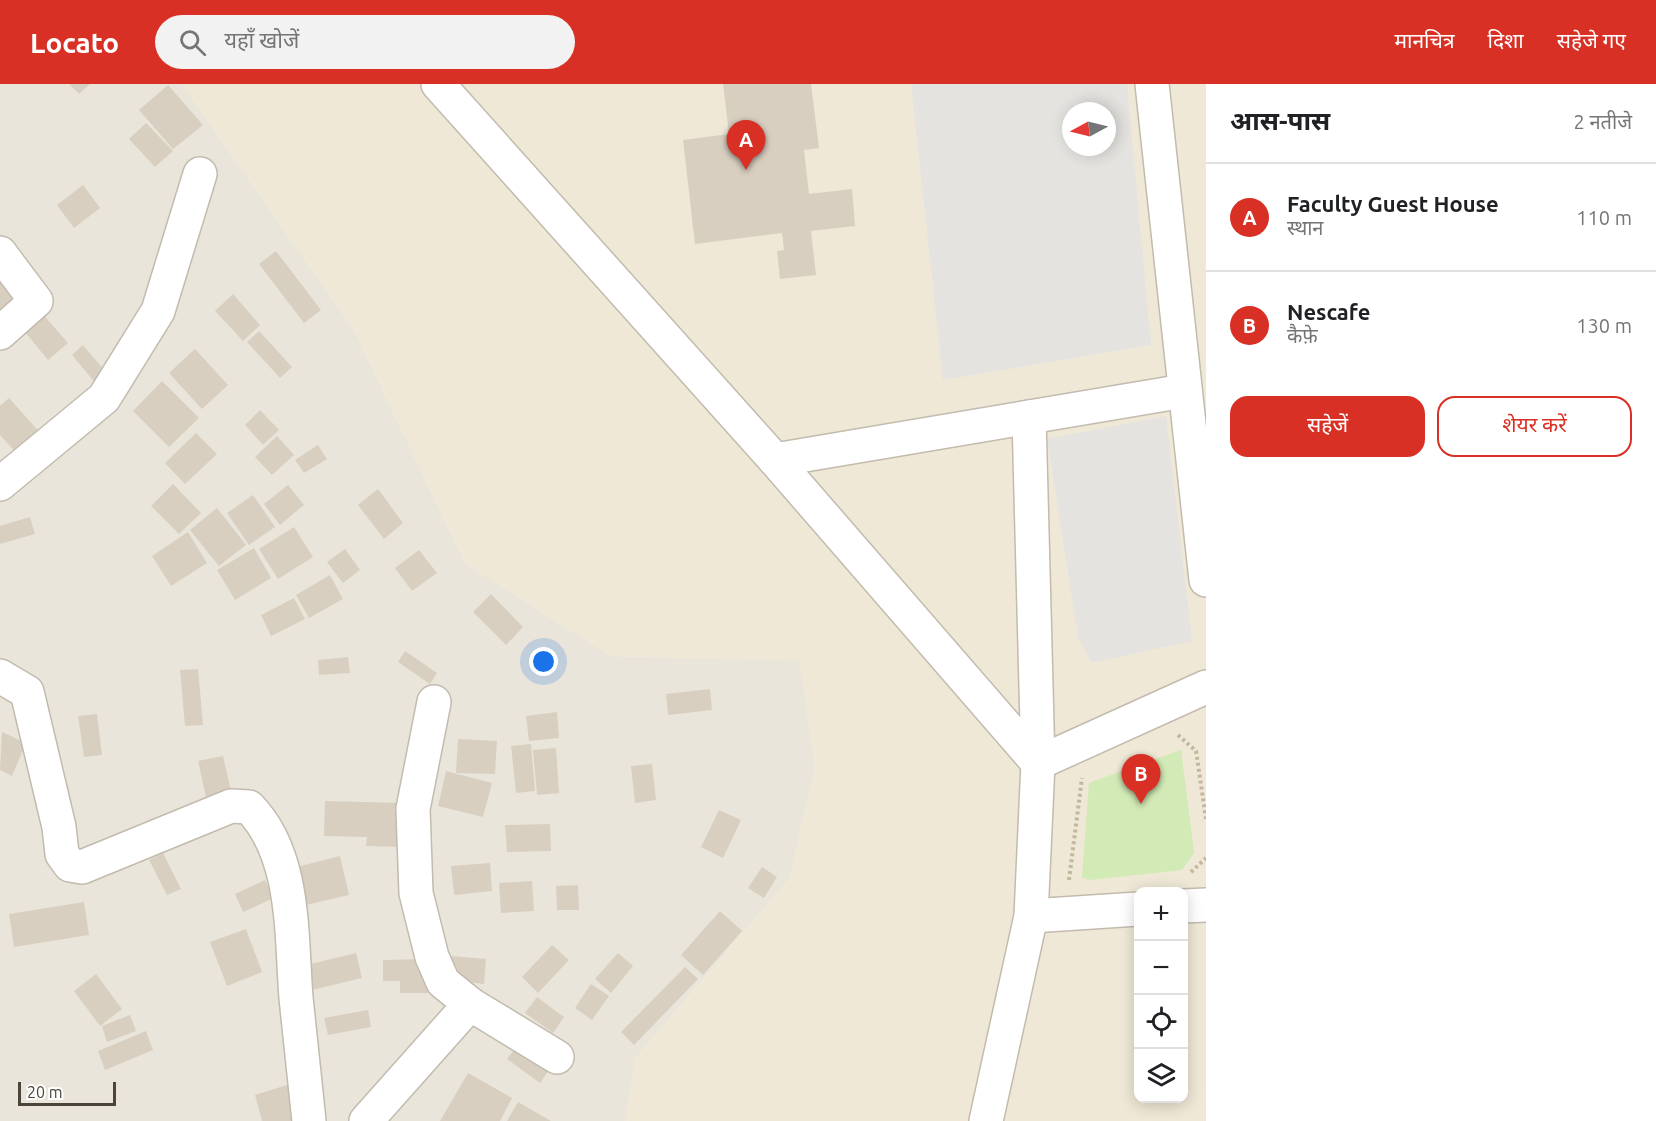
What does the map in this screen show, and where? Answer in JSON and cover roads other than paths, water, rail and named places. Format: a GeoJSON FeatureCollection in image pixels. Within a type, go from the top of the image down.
{"type":"FeatureCollection","features":[{"type":"Feature","properties":{"kind":"street"},"geometry":{"type":"LineString","coordinates":[[438,84],[775,460],[1038,763]]}},
{"type":"Feature","properties":{"kind":"street"},"geometry":{"type":"LineString","coordinates":[[1152,84],[1206,580]]}},
{"type":"Feature","properties":{"kind":"street"},"geometry":{"type":"LineString","coordinates":[[0,484],[104,398],[158,311],[200,174]]}},
{"type":"Feature","properties":{"kind":"street"},"geometry":{"type":"LineString","coordinates":[[0,253],[36,302],[0,333]]}},
{"type":"Feature","properties":{"kind":"street"},"geometry":{"type":"LineString","coordinates":[[775,460],[1184,391]]}},
{"type":"Feature","properties":{"kind":"street"},"geometry":{"type":"LineString","coordinates":[[986,1121],[1031,916],[1038,763],[1029,417]]}},
{"type":"Feature","properties":{"kind":"street"},"geometry":{"type":"LineString","coordinates":[[0,676],[27,692],[59,827],[62,854],[70,865],[82,867],[231,806],[249,807],[263,821],[279,861],[288,902],[309,1121]]}},
{"type":"Feature","properties":{"kind":"street"},"geometry":{"type":"LineString","coordinates":[[1038,763],[1206,687]]}},
{"type":"Feature","properties":{"kind":"street"},"geometry":{"type":"LineString","coordinates":[[435,702],[413,809],[416,893],[432,957],[444,982],[471,1004],[557,1057]]}},
{"type":"Feature","properties":{"kind":"street"},"geometry":{"type":"LineString","coordinates":[[1188,906],[1206,905]]}},
{"type":"Feature","properties":{"kind":"street"},"geometry":{"type":"LineString","coordinates":[[1031,916],[1134,909]]}},
{"type":"Feature","properties":{"kind":"street"},"geometry":{"type":"LineString","coordinates":[[366,1121],[471,1004]]}},
{"type":"Feature","properties":{"kind":"place","name":"Faculty Guest House"},"geometry":{"type":"Point","coordinates":[746,170]}},
{"type":"Feature","properties":{"kind":"place","name":"Nescafe"},"geometry":{"type":"Point","coordinates":[1141,804]}}]}
